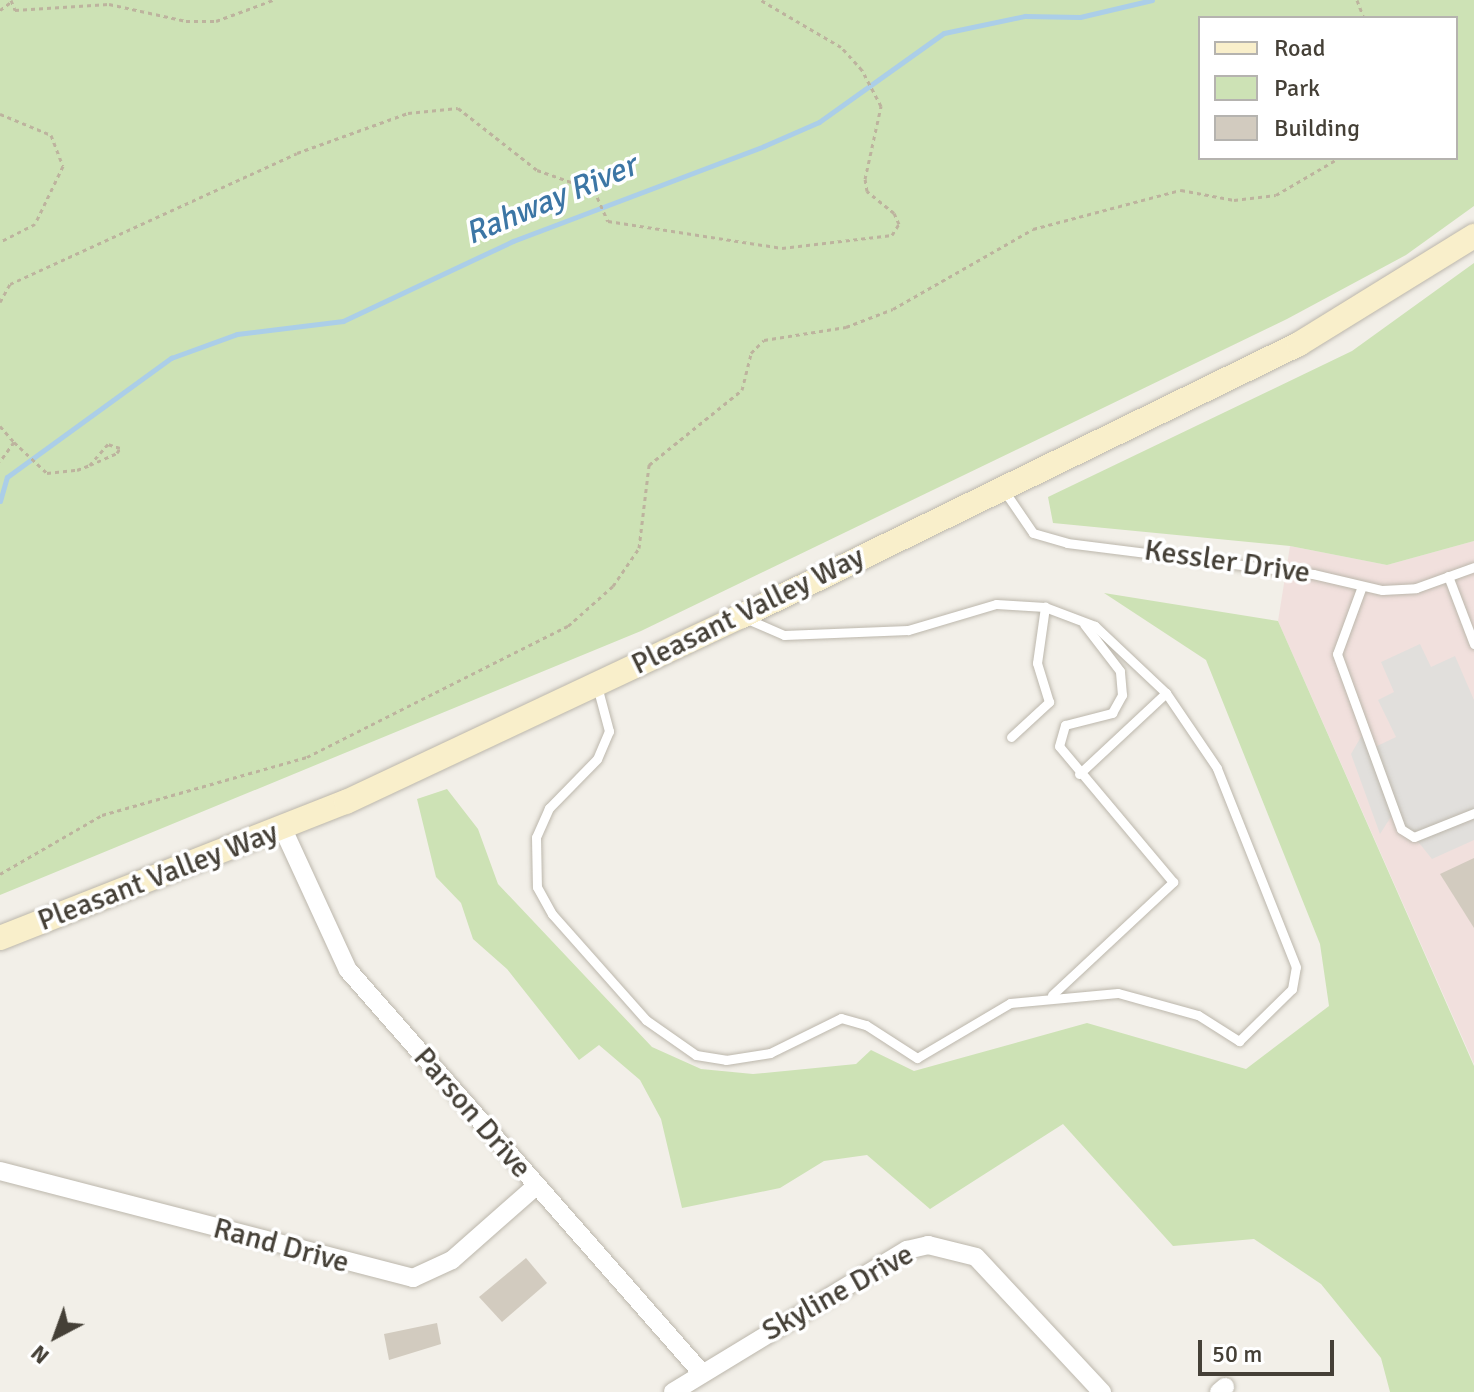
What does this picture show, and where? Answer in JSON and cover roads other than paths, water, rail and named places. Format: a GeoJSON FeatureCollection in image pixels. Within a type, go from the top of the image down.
{"type":"FeatureCollection","features":[{"type":"Feature","properties":{"kind":"main road","name":"Pleasant Valley Way"},"geometry":{"type":"LineString","coordinates":[[0,938],[283,829],[742,616],[1001,485],[1299,344],[1474,236]]}},
{"type":"Feature","properties":{"kind":"street","name":"Parson Drive"},"geometry":{"type":"LineString","coordinates":[[283,829],[348,970],[700,1371]]}},
{"type":"Feature","properties":{"kind":"street","name":"Rand Drive"},"geometry":{"type":"LineString","coordinates":[[0,1171],[413,1278],[452,1260],[536,1186]]}},
{"type":"Feature","properties":{"kind":"street","name":"Skyline Drive"},"geometry":{"type":"LineString","coordinates":[[673,1392],[700,1371],[907,1250],[944,1245],[993,1272],[1102,1392]]}},
{"type":"Feature","properties":{"kind":"lane","name":"Kessler Drive"},"geometry":{"type":"LineString","coordinates":[[1001,485],[1023,521],[1045,538],[1401,591],[1474,567]]}},
{"type":"Feature","properties":{"kind":"lane"},"geometry":{"type":"LineString","coordinates":[[1448,576],[1474,644]]}},
{"type":"Feature","properties":{"kind":"lane"},"geometry":{"type":"LineString","coordinates":[[1362,586],[1337,654],[1401,829],[1414,837],[1474,813]]}},
{"type":"Feature","properties":{"kind":"lane"},"geometry":{"type":"LineString","coordinates":[[597,684],[609,731],[597,759],[549,808],[536,837],[537,887],[552,914],[672,1042],[726,1060],[770,1053],[841,1018],[866,1025],[917,1058],[1010,1003],[1052,995],[1118,993],[1162,1002],[1239,1041],[1292,989],[1296,967],[1218,771],[1166,693],[1076,616],[1045,607],[996,604],[908,630],[784,635],[742,616]]}},
{"type":"Feature","properties":{"kind":"lane"},"geometry":{"type":"LineString","coordinates":[[1011,737],[1049,702],[1037,663],[1045,607]]}},
{"type":"Feature","properties":{"kind":"lane"},"geometry":{"type":"LineString","coordinates":[[1052,995],[1173,882],[1079,774],[1059,735],[1065,725],[1112,713],[1122,695],[1105,645],[1076,616]]}},
{"type":"Feature","properties":{"kind":"lane"},"geometry":{"type":"LineString","coordinates":[[1079,774],[1166,693]]}},
{"type":"Feature","properties":{"kind":"waterway","name":"Rahway River"},"geometry":{"type":"LineString","coordinates":[[0,501],[7,477],[171,358],[237,334],[343,321],[513,241],[764,146],[819,122],[944,33],[1025,16],[1080,17],[1152,0]]}}]}
